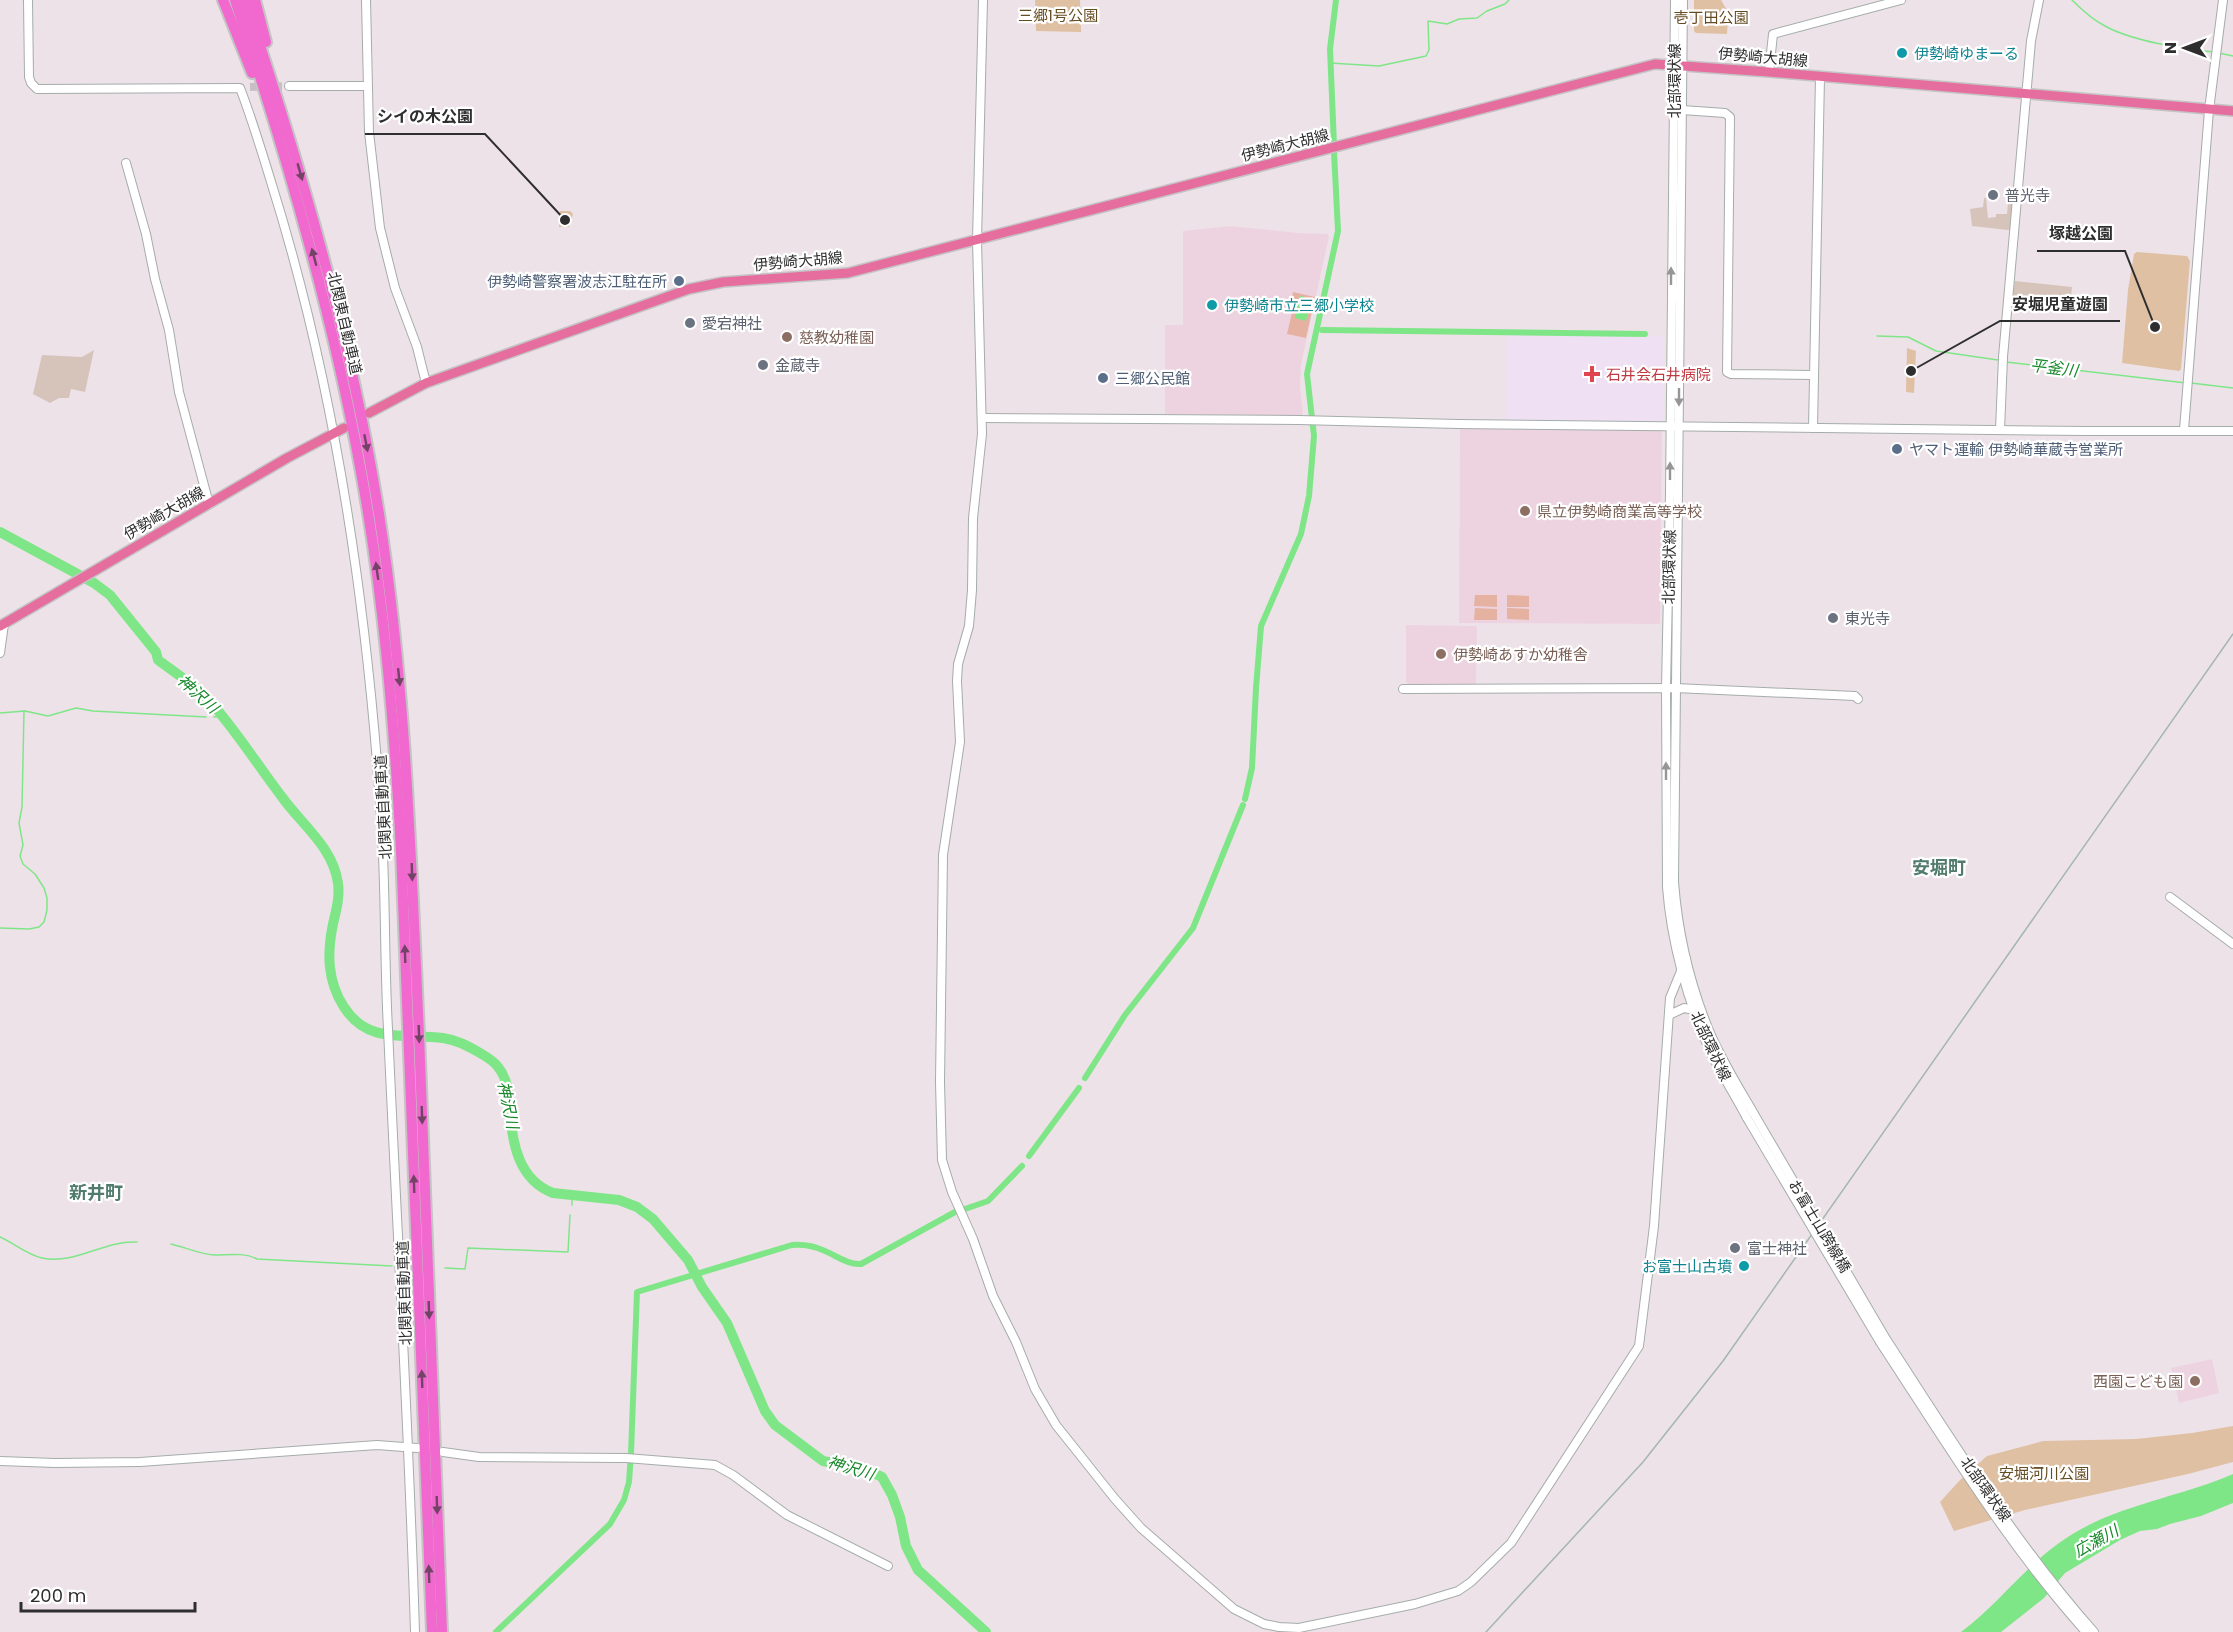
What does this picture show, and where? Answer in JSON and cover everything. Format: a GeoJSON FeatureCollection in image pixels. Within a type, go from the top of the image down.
{"type":"FeatureCollection","features":[{"type":"Feature","properties":{"kind":"highway"},"geometry":{"type":"LineString","coordinates":[[223,0],[292,180]]}},
{"type":"Feature","properties":{"kind":"highway","name":"北関東自動車道"},"geometry":{"type":"LineString","coordinates":[[235,0],[292,180],[320,280],[341,368],[362,473],[387,652],[413,1012]]}},
{"type":"Feature","properties":{"kind":"highway","name":"北関東自動車道"},"geometry":{"type":"LineString","coordinates":[[245,0],[283,116],[335,297],[363,426],[380,525],[396,652],[404,738],[432,1632]]}},
{"type":"Feature","properties":{"kind":"highway"},"geometry":{"type":"LineString","coordinates":[[255,0],[283,116]]}},
{"type":"Feature","properties":{"kind":"highway","name":"北関東自動車道"},"geometry":{"type":"LineString","coordinates":[[414,1057],[442,1632]]}},
{"type":"Feature","properties":{"kind":"main road","name":"伊勢崎大胡線"},"geometry":{"type":"LineString","coordinates":[[369,413],[426,383],[688,289],[723,282],[848,273],[1656,64],[2233,111]]}},
{"type":"Feature","properties":{"kind":"main road","name":"伊勢崎大胡線"},"geometry":{"type":"LineString","coordinates":[[2,625],[209,504],[345,428]]}},
{"type":"Feature","properties":{"kind":"street"},"geometry":{"type":"LineString","coordinates":[[28,0],[29,77],[37,89],[250,87]]}},
{"type":"Feature","properties":{"kind":"street"},"geometry":{"type":"LineString","coordinates":[[366,0],[371,157],[380,228],[395,288],[417,347],[426,383]]}},
{"type":"Feature","properties":{"kind":"street"},"geometry":{"type":"LineString","coordinates":[[983,0],[977,240],[982,418],[979,473],[973,517],[969,626],[958,664],[960,742],[943,855],[940,1082],[942,1160],[952,1192],[976,1246],[993,1296],[1016,1342],[1035,1389],[1056,1425],[1114,1499],[1141,1528],[1234,1609],[1264,1624],[1299,1628],[1415,1604],[1458,1592],[1511,1543],[1639,1346],[1654,1227],[1670,998],[1686,959]]}},
{"type":"Feature","properties":{"kind":"street","name":"北部環状線"},"geometry":{"type":"LineString","coordinates":[[1675,0],[1682,110],[1667,887],[1669,914],[1694,1010],[1710,1050],[1750,1116]]}},
{"type":"Feature","properties":{"kind":"street","name":"北部環状線"},"geometry":{"type":"LineString","coordinates":[[1675,426],[1678,65],[1683,0]]}},
{"type":"Feature","properties":{"kind":"street"},"geometry":{"type":"LineString","coordinates":[[1769,72],[1773,34],[1900,0]]}},
{"type":"Feature","properties":{"kind":"street"},"geometry":{"type":"LineString","coordinates":[[2000,430],[2002,368],[2026,94],[2031,41],[2039,0]]}},
{"type":"Feature","properties":{"kind":"street"},"geometry":{"type":"LineString","coordinates":[[2184,430],[2209,110],[2223,0]]}},
{"type":"Feature","properties":{"kind":"street"},"geometry":{"type":"LineString","coordinates":[[1813,428],[1820,77]]}},
{"type":"Feature","properties":{"kind":"street"},"geometry":{"type":"LineString","coordinates":[[289,86],[368,86]]}},
{"type":"Feature","properties":{"kind":"street"},"geometry":{"type":"LineString","coordinates":[[240,88],[294,254],[318,350],[353,542],[370,672],[382,822],[388,1047],[412,1448],[415,1632]]}},
{"type":"Feature","properties":{"kind":"street"},"geometry":{"type":"LineString","coordinates":[[1682,110],[1725,113],[1730,117],[1727,372],[1731,374],[1813,375]]}},
{"type":"Feature","properties":{"kind":"street"},"geometry":{"type":"LineString","coordinates":[[126,163],[169,330],[179,392],[209,504]]}},
{"type":"Feature","properties":{"kind":"street"},"geometry":{"type":"LineString","coordinates":[[982,418],[1288,420],[2087,432],[2233,431]]}},
{"type":"Feature","properties":{"kind":"street"},"geometry":{"type":"LineString","coordinates":[[0,653],[2,625]]}},
{"type":"Feature","properties":{"kind":"street"},"geometry":{"type":"LineString","coordinates":[[1403,689],[1670,688],[1855,696],[1858,699]]}},
{"type":"Feature","properties":{"kind":"street","name":"北部環状線"},"geometry":{"type":"LineString","coordinates":[[1670,688],[1674,882],[1677,915],[1686,959],[1710,1034],[1750,1116]]}},
{"type":"Feature","properties":{"kind":"street"},"geometry":{"type":"LineString","coordinates":[[2170,897],[2233,944]]}},
{"type":"Feature","properties":{"kind":"street"},"geometry":{"type":"LineString","coordinates":[[1669,1015],[1683,1008],[1694,1010]]}},
{"type":"Feature","properties":{"kind":"street","name":"お富士山跨線橋"},"geometry":{"type":"LineString","coordinates":[[1750,1116],[1883,1340]]}},
{"type":"Feature","properties":{"kind":"street","name":"北部環状線"},"geometry":{"type":"LineString","coordinates":[[1883,1340],[2029,1562],[2086,1632]]}},
{"type":"Feature","properties":{"kind":"street"},"geometry":{"type":"LineString","coordinates":[[0,1461],[140,1462],[377,1445],[412,1448]]}},
{"type":"Feature","properties":{"kind":"street"},"geometry":{"type":"LineString","coordinates":[[443,1452],[478,1456],[630,1458],[715,1465],[733,1475],[787,1515],[888,1566]]}},
{"type":"Feature","properties":{"kind":"street","name":"北部環状線"},"geometry":{"type":"LineString","coordinates":[[1966,1466],[2049,1578],[2094,1632]]}},
{"type":"Feature","properties":{"kind":"shaded area"},"geometry":{"type":"Polygon","coordinates":[[[1984,198],[1986,198],[1988,218],[1996,217],[1996,214],[2007,214],[2008,203],[2013,203],[2010,229],[1972,226],[1970,209],[1983,207],[1984,198]]]}},
{"type":"Feature","properties":{"kind":"shaded area"},"geometry":{"type":"Polygon","coordinates":[[[1230,226],[1329,236],[1301,365],[1300,386],[1303,414],[1301,416],[1165,414],[1165,325],[1183,325],[1183,231],[1230,226]]]}},
{"type":"Feature","properties":{"kind":"shaded area"},"geometry":{"type":"Polygon","coordinates":[[[2015,281],[2072,287],[2070,309],[2012,302],[2015,281]]]}},
{"type":"Feature","properties":{"kind":"shaded area"},"geometry":{"type":"Polygon","coordinates":[[[1293,292],[1315,297],[1306,338],[1287,334],[1294,304],[1291,303],[1293,292]]]}},
{"type":"Feature","properties":{"kind":"shaded area"},"geometry":{"type":"Polygon","coordinates":[[[1507,335],[1664,336],[1663,421],[1506,421],[1507,335]]]}},
{"type":"Feature","properties":{"kind":"shaded area"},"geometry":{"type":"Polygon","coordinates":[[[94,350],[85,392],[71,389],[69,398],[59,398],[50,403],[33,394],[42,355],[82,357],[94,350]]]}},
{"type":"Feature","properties":{"kind":"shaded area"},"geometry":{"type":"Polygon","coordinates":[[[1460,427],[1662,429],[1660,624],[1459,623],[1460,427]]]}},
{"type":"Feature","properties":{"kind":"shaded area"},"geometry":{"type":"Polygon","coordinates":[[[1475,595],[1497,595],[1497,607],[1474,606],[1475,595]]]}},
{"type":"Feature","properties":{"kind":"shaded area"},"geometry":{"type":"Polygon","coordinates":[[[1507,595],[1529,596],[1529,607],[1507,607],[1507,595]]]}},
{"type":"Feature","properties":{"kind":"shaded area"},"geometry":{"type":"Polygon","coordinates":[[[1475,608],[1497,609],[1497,620],[1474,620],[1475,608]]]}},
{"type":"Feature","properties":{"kind":"shaded area"},"geometry":{"type":"Polygon","coordinates":[[[1507,608],[1529,609],[1529,620],[1507,619],[1507,608]]]}},
{"type":"Feature","properties":{"kind":"shaded area","name":"伊勢崎あすか幼稚舎"},"geometry":{"type":"Polygon","coordinates":[[[1406,625],[1477,626],[1476,685],[1408,684],[1406,682],[1406,625]]]}},
{"type":"Feature","properties":{"kind":"shaded area","name":"西園こども園"},"geometry":{"type":"Polygon","coordinates":[[[2212,1359],[2219,1393],[2179,1403],[2171,1368],[2212,1359]]]}},
{"type":"Feature","properties":{"kind":"green space","name":"三郷1号公園"},"geometry":{"type":"Polygon","coordinates":[[[1035,0],[1080,0],[1081,32],[1036,31],[1035,0]]]}},
{"type":"Feature","properties":{"kind":"green space","name":"壱丁田公園"},"geometry":{"type":"Polygon","coordinates":[[[1694,0],[1721,0],[1731,17],[1728,18],[1727,34],[1696,33],[1694,31],[1694,0]]]}},
{"type":"Feature","properties":{"kind":"green space"},"geometry":{"type":"Polygon","coordinates":[[[560,211],[570,211],[573,214],[569,227],[559,227],[560,211]]]}},
{"type":"Feature","properties":{"kind":"green space"},"geometry":{"type":"Polygon","coordinates":[[[2137,252],[2187,256],[2190,261],[2179,371],[2122,363],[2128,290],[2134,254],[2137,252]]]}},
{"type":"Feature","properties":{"kind":"green space"},"geometry":{"type":"Polygon","coordinates":[[[1907,348],[1916,351],[1914,393],[1906,392],[1907,348]]]}},
{"type":"Feature","properties":{"kind":"green space","name":"安堀河川公園"},"geometry":{"type":"Polygon","coordinates":[[[2233,1426],[2233,1462],[2188,1474],[2025,1510],[1954,1531],[1940,1502],[1987,1456],[2043,1441],[2136,1439],[2233,1426]]]}},
{"type":"Feature","properties":{"kind":"water"},"geometry":{"type":"Polygon","coordinates":[[[1300,296],[1311,299],[1306,321],[1295,318],[1300,296]]]}},
{"type":"Feature","properties":{"kind":"water","name":"広瀬川"},"geometry":{"type":"Polygon","coordinates":[[[2233,1474],[2233,1503],[2201,1516],[2157,1529],[2140,1531],[2120,1540],[2065,1573],[2044,1598],[2001,1632],[1961,1632],[2046,1553],[2079,1530],[2122,1511],[2233,1474]]]}},
{"type":"Feature","properties":{"kind":"waterway"},"geometry":{"type":"LineString","coordinates":[[1334,145],[1330,49],[1336,0]]}},
{"type":"Feature","properties":{"kind":"waterway"},"geometry":{"type":"LineString","coordinates":[[1330,63],[1379,66],[1426,56],[1429,50],[1428,21],[1447,24],[1459,19],[1477,18],[1509,0]]}},
{"type":"Feature","properties":{"kind":"waterway"},"geometry":{"type":"LineString","coordinates":[[2072,0],[2096,21],[2129,36],[2188,49],[2214,52]]}},
{"type":"Feature","properties":{"kind":"waterway"},"geometry":{"type":"LineString","coordinates":[[2219,53],[2233,56]]}},
{"type":"Feature","properties":{"kind":"waterway"},"geometry":{"type":"LineString","coordinates":[[1245,799],[1252,768],[1261,626],[1301,534],[1309,496],[1314,436],[1307,374],[1338,231],[1334,152]]}},
{"type":"Feature","properties":{"kind":"waterway"},"geometry":{"type":"LineString","coordinates":[[1322,330],[1645,334]]}},
{"type":"Feature","properties":{"kind":"waterway","name":"平釜川"},"geometry":{"type":"LineString","coordinates":[[1877,336],[1908,337],[1936,351],[1998,360]]}},
{"type":"Feature","properties":{"kind":"waterway","name":"平釜川"},"geometry":{"type":"LineString","coordinates":[[2006,362],[2186,383]]}},
{"type":"Feature","properties":{"kind":"waterway","name":"平釜川"},"geometry":{"type":"LineString","coordinates":[[2191,383],[2233,388]]}},
{"type":"Feature","properties":{"kind":"waterway","name":"神沢川"},"geometry":{"type":"LineString","coordinates":[[0,532],[94,583],[110,595],[156,652],[158,660],[195,687],[214,706],[282,797],[316,837],[330,858],[338,883],[329,956],[331,977],[338,997],[354,1019],[364,1027],[389,1035],[453,1040],[471,1048],[494,1063],[504,1077],[507,1087],[516,1148],[525,1170],[532,1179],[553,1193],[619,1200],[637,1207],[653,1219],[688,1260],[702,1287],[727,1323],[765,1411],[775,1425],[823,1461],[865,1469],[882,1477],[892,1495],[900,1517],[906,1546],[918,1570],[986,1632]]}},
{"type":"Feature","properties":{"kind":"waterway"},"geometry":{"type":"LineString","coordinates":[[0,713],[25,711],[48,716],[76,708],[93,711],[206,717]]}},
{"type":"Feature","properties":{"kind":"waterway"},"geometry":{"type":"LineString","coordinates":[[0,928],[39,927],[44,922],[47,910],[44,888],[35,874],[23,864],[20,856],[23,845],[19,823],[22,807],[24,711]]}},
{"type":"Feature","properties":{"kind":"waterway"},"geometry":{"type":"LineString","coordinates":[[214,717],[222,716]]}},
{"type":"Feature","properties":{"kind":"waterway"},"geometry":{"type":"LineString","coordinates":[[1085,1078],[1125,1015],[1193,928],[1243,805]]}},
{"type":"Feature","properties":{"kind":"waterway"},"geometry":{"type":"LineString","coordinates":[[1029,1156],[1079,1088]]}},
{"type":"Feature","properties":{"kind":"waterway"},"geometry":{"type":"LineString","coordinates":[[965,1209],[988,1201],[1022,1166]]}},
{"type":"Feature","properties":{"kind":"waterway"},"geometry":{"type":"LineString","coordinates":[[572,1194],[572,1205]]}},
{"type":"Feature","properties":{"kind":"waterway"},"geometry":{"type":"LineString","coordinates":[[496,1632],[610,1524],[624,1500],[629,1482],[631,1453],[637,1292],[792,1245],[813,1247],[847,1262],[861,1264],[955,1212]]}},
{"type":"Feature","properties":{"kind":"waterway"},"geometry":{"type":"LineString","coordinates":[[445,1268],[465,1269],[468,1248],[568,1252],[570,1215]]}},
{"type":"Feature","properties":{"kind":"waterway"},"geometry":{"type":"LineString","coordinates":[[0,1237],[31,1254],[54,1259],[67,1258],[125,1242],[137,1242]]}},
{"type":"Feature","properties":{"kind":"waterway"},"geometry":{"type":"LineString","coordinates":[[171,1244],[214,1255],[392,1266]]}},
{"type":"Feature","properties":{"kind":"tunnel"},"geometry":{"type":"LineString","coordinates":[[250,87],[289,86]]}},
{"type":"Feature","properties":{"kind":"railway"},"geometry":{"type":"LineString","coordinates":[[1486,1632],[1643,1462],[1723,1361],[2233,634]]}},
{"type":"Feature","properties":{"kind":"place","name":"伊勢崎ゆまーる"},"geometry":{"type":"Point","coordinates":[1902,53]}},
{"type":"Feature","properties":{"kind":"place","name":"普光寺"},"geometry":{"type":"Point","coordinates":[1993,195]}},
{"type":"Feature","properties":{"kind":"place","name":"シイの木公園"},"geometry":{"type":"Point","coordinates":[565,220]}},
{"type":"Feature","properties":{"kind":"place","name":"伊勢崎警察署波志江駐在所"},"geometry":{"type":"Point","coordinates":[679,281]}},
{"type":"Feature","properties":{"kind":"place","name":"伊勢崎市立三郷小学校"},"geometry":{"type":"Point","coordinates":[1212,305]}},
{"type":"Feature","properties":{"kind":"place","name":"愛宕神社"},"geometry":{"type":"Point","coordinates":[690,323]}},
{"type":"Feature","properties":{"kind":"place","name":"塚越公園"},"geometry":{"type":"Point","coordinates":[2155,327]}},
{"type":"Feature","properties":{"kind":"place","name":"慈教幼稚園"},"geometry":{"type":"Point","coordinates":[787,337]}},
{"type":"Feature","properties":{"kind":"place","name":"金蔵寺"},"geometry":{"type":"Point","coordinates":[763,365]}},
{"type":"Feature","properties":{"kind":"place","name":"安堀児童遊園"},"geometry":{"type":"Point","coordinates":[1911,371]}},
{"type":"Feature","properties":{"kind":"place","name":"石井会石井病院"},"geometry":{"type":"Point","coordinates":[1592,374]}},
{"type":"Feature","properties":{"kind":"place","name":"三郷公民館"},"geometry":{"type":"Point","coordinates":[1103,378]}},
{"type":"Feature","properties":{"kind":"place","name":"ヤマト運輸 伊勢崎華蔵寺営業所"},"geometry":{"type":"Point","coordinates":[1897,449]}},
{"type":"Feature","properties":{"kind":"place","name":"県立伊勢崎商業高等学校"},"geometry":{"type":"Point","coordinates":[1525,511]}},
{"type":"Feature","properties":{"kind":"place","name":"東光寺"},"geometry":{"type":"Point","coordinates":[1833,618]}},
{"type":"Feature","properties":{"kind":"place","name":"伊勢崎あすか幼稚舎"},"geometry":{"type":"Point","coordinates":[1441,654]}},
{"type":"Feature","properties":{"kind":"place","name":"富士神社"},"geometry":{"type":"Point","coordinates":[1735,1248]}},
{"type":"Feature","properties":{"kind":"place","name":"お富士山古墳"},"geometry":{"type":"Point","coordinates":[1744,1266]}},
{"type":"Feature","properties":{"kind":"place","name":"西園こども園"},"geometry":{"type":"Point","coordinates":[2195,1381]}},
{"type":"Feature","properties":{"kind":"district","name":"安堀町"},"geometry":{"type":"Point","coordinates":[1939,867]}},
{"type":"Feature","properties":{"kind":"district","name":"新井町"},"geometry":{"type":"Point","coordinates":[96,1192]}}]}
